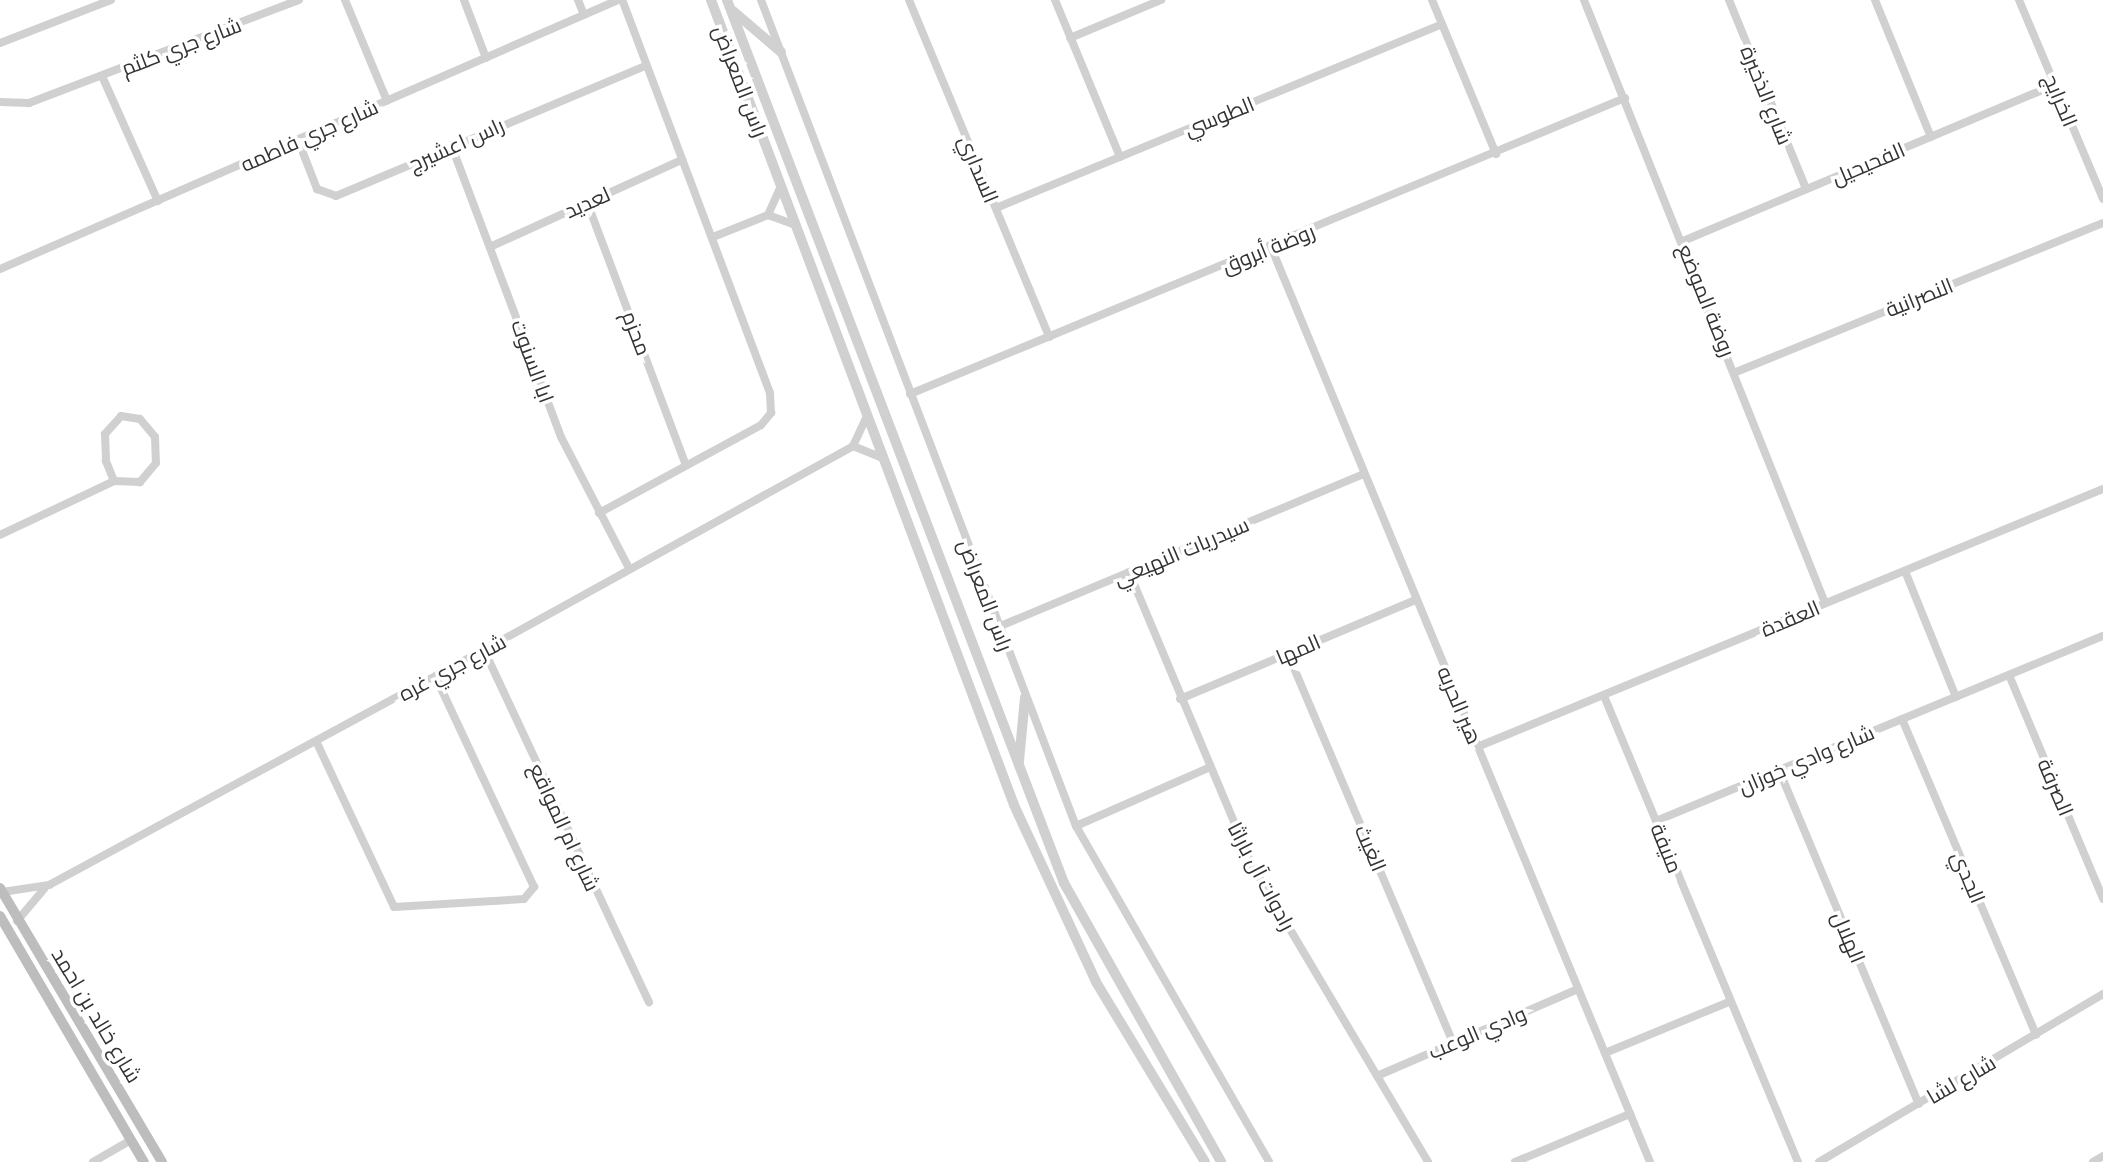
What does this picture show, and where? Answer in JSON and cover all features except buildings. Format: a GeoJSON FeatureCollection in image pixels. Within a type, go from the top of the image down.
{"type":"FeatureCollection","features":[{"type":"Feature","properties":{"kind":"main road","name":"شارع خالد بن احمد"},"geometry":{"type":"LineString","coordinates":[[1,890],[162,1162]]}},
{"type":"Feature","properties":{"kind":"main road","name":"شارع خالد بن احمد"},"geometry":{"type":"LineString","coordinates":[[0,915],[144,1162]]}},
{"type":"Feature","properties":{"kind":"street"},"geometry":{"type":"LineString","coordinates":[[0,43],[111,0]]}},
{"type":"Feature","properties":{"kind":"street","name":"شارع جري كلثم"},"geometry":{"type":"LineString","coordinates":[[0,103],[17,107],[299,0]]}},
{"type":"Feature","properties":{"kind":"street"},"geometry":{"type":"LineString","coordinates":[[345,0],[387,101]]}},
{"type":"Feature","properties":{"kind":"street"},"geometry":{"type":"LineString","coordinates":[[464,0],[486,58]]}},
{"type":"Feature","properties":{"kind":"street"},"geometry":{"type":"LineString","coordinates":[[579,0],[584,15]]}},
{"type":"Feature","properties":{"kind":"street"},"geometry":{"type":"LineString","coordinates":[[598,513],[761,425],[771,413],[770,393],[713,237],[620,0]]}},
{"type":"Feature","properties":{"kind":"street","name":"شارع جري فاطمه"},"geometry":{"type":"LineString","coordinates":[[0,269],[620,0]]}},
{"type":"Feature","properties":{"kind":"street","name":"راس المعراض"},"geometry":{"type":"LineString","coordinates":[[710,0],[883,458],[1058,906],[1096,982],[1205,1162]]}},
{"type":"Feature","properties":{"kind":"street","name":"راس المعراض"},"geometry":{"type":"LineString","coordinates":[[761,0],[1076,826],[1269,1162]]}},
{"type":"Feature","properties":{"kind":"street","name":"السداري"},"geometry":{"type":"LineString","coordinates":[[909,0],[1049,337]]}},
{"type":"Feature","properties":{"kind":"street"},"geometry":{"type":"LineString","coordinates":[[1055,0],[1120,157]]}},
{"type":"Feature","properties":{"kind":"street"},"geometry":{"type":"LineString","coordinates":[[1070,38],[1161,0]]}},
{"type":"Feature","properties":{"kind":"street"},"geometry":{"type":"LineString","coordinates":[[1432,0],[1496,154]]}},
{"type":"Feature","properties":{"kind":"street","name":"روضة الموضع"},"geometry":{"type":"LineString","coordinates":[[1584,0],[1736,372],[1825,603]]}},
{"type":"Feature","properties":{"kind":"street","name":"شارع الذخيرة"},"geometry":{"type":"LineString","coordinates":[[1729,0],[1806,190]]}},
{"type":"Feature","properties":{"kind":"street"},"geometry":{"type":"LineString","coordinates":[[1875,0],[1931,137]]}},
{"type":"Feature","properties":{"kind":"street","name":"الخرايج"},"geometry":{"type":"LineString","coordinates":[[2019,0],[2103,199]]}},
{"type":"Feature","properties":{"kind":"street"},"geometry":{"type":"LineString","coordinates":[[728,3],[781,52]]}},
{"type":"Feature","properties":{"kind":"street","name":"راس المعراض"},"geometry":{"type":"LineString","coordinates":[[728,3],[1020,772],[1104,965],[1222,1162]]}},
{"type":"Feature","properties":{"kind":"street","name":"الطوسي"},"geometry":{"type":"LineString","coordinates":[[996,208],[1442,24]]}},
{"type":"Feature","properties":{"kind":"street","name":"راس اعشيرج"},"geometry":{"type":"LineString","coordinates":[[298,140],[317,189],[329,196],[645,66]]}},
{"type":"Feature","properties":{"kind":"street","name":"شارع جري كلثم"},"geometry":{"type":"LineString","coordinates":[[102,76],[158,201]]}},
{"type":"Feature","properties":{"kind":"street","name":"الفحيحيل"},"geometry":{"type":"LineString","coordinates":[[1682,241],[2054,85]]}},
{"type":"Feature","properties":{"kind":"street","name":"روضة أبروق"},"geometry":{"type":"LineString","coordinates":[[910,394],[1496,154],[1625,98]]}},
{"type":"Feature","properties":{"kind":"street","name":"ابا السنوت"},"geometry":{"type":"LineString","coordinates":[[452,147],[492,246],[561,437],[598,513],[629,568]]}},
{"type":"Feature","properties":{"kind":"street","name":"لعديد"},"geometry":{"type":"LineString","coordinates":[[492,246],[682,160]]}},
{"type":"Feature","properties":{"kind":"street"},"geometry":{"type":"LineString","coordinates":[[768,215],[781,185]]}},
{"type":"Feature","properties":{"kind":"street","name":"محزم"},"geometry":{"type":"LineString","coordinates":[[587,201],[686,465]]}},
{"type":"Feature","properties":{"kind":"street"},"geometry":{"type":"LineString","coordinates":[[713,237],[768,215],[796,225]]}},
{"type":"Feature","properties":{"kind":"street","name":"النصرانية"},"geometry":{"type":"LineString","coordinates":[[1736,372],[2103,223]]}},
{"type":"Feature","properties":{"kind":"street","name":"هير الحربه"},"geometry":{"type":"LineString","coordinates":[[1271,247],[1650,1162]]}},
{"type":"Feature","properties":{"kind":"street"},"geometry":{"type":"LineString","coordinates":[[0,535],[114,481],[140,482],[156,463],[155,437],[139,419],[121,416],[105,434],[114,481]]}},
{"type":"Feature","properties":{"kind":"street"},"geometry":{"type":"LineString","coordinates":[[867,416],[853,446],[883,458]]}},
{"type":"Feature","properties":{"kind":"street","name":"شارع جري غره"},"geometry":{"type":"LineString","coordinates":[[18,920],[49,885],[484,650],[853,446]]}},
{"type":"Feature","properties":{"kind":"street","name":"سيدريات النهيعي"},"geometry":{"type":"LineString","coordinates":[[998,627],[1363,474]]}},
{"type":"Feature","properties":{"kind":"street","name":"العقدة"},"geometry":{"type":"LineString","coordinates":[[1478,747],[2103,489]]}},
{"type":"Feature","properties":{"kind":"street"},"geometry":{"type":"LineString","coordinates":[[1905,571],[1956,697]]}},
{"type":"Feature","properties":{"kind":"street","name":"رادوات آل باراثا"},"geometry":{"type":"LineString","coordinates":[[1129,572],[1209,768],[1253,867],[1428,1162]]}},
{"type":"Feature","properties":{"kind":"street","name":"المها"},"geometry":{"type":"LineString","coordinates":[[1180,699],[1416,600]]}},
{"type":"Feature","properties":{"kind":"street","name":"شارع وادي خوزان"},"geometry":{"type":"LineString","coordinates":[[1656,821],[2103,636]]}},
{"type":"Feature","properties":{"kind":"street","name":"شارع ام المواقع"},"geometry":{"type":"LineString","coordinates":[[484,650],[649,1002]]}},
{"type":"Feature","properties":{"kind":"street","name":"الغيث"},"geometry":{"type":"LineString","coordinates":[[1288,654],[1453,1042]]}},
{"type":"Feature","properties":{"kind":"street","name":"الصرفة"},"geometry":{"type":"LineString","coordinates":[[2009,675],[2103,899]]}},
{"type":"Feature","properties":{"kind":"street"},"geometry":{"type":"LineString","coordinates":[[317,741],[394,907],[524,899],[534,887],[435,676]]}},
{"type":"Feature","properties":{"kind":"street","name":"منيفة"},"geometry":{"type":"LineString","coordinates":[[1604,696],[1729,1002],[1798,1162]]}},
{"type":"Feature","properties":{"kind":"street"},"geometry":{"type":"LineString","coordinates":[[1020,772],[1025,697]]}},
{"type":"Feature","properties":{"kind":"street","name":"الجدي"},"geometry":{"type":"LineString","coordinates":[[1902,719],[2036,1035]]}},
{"type":"Feature","properties":{"kind":"street"},"geometry":{"type":"LineString","coordinates":[[1076,826],[1209,768]]}},
{"type":"Feature","properties":{"kind":"street","name":"الهلال"},"geometry":{"type":"LineString","coordinates":[[1779,771],[1919,1104]]}},
{"type":"Feature","properties":{"kind":"street","name":"شارع جري غره"},"geometry":{"type":"LineString","coordinates":[[1,890],[49,885]]}},
{"type":"Feature","properties":{"kind":"street","name":"وادي الوعب"},"geometry":{"type":"LineString","coordinates":[[1377,1076],[1578,989]]}},
{"type":"Feature","properties":{"kind":"street","name":"شارع لشا"},"geometry":{"type":"LineString","coordinates":[[1819,1162],[2103,994]]}},
{"type":"Feature","properties":{"kind":"street"},"geometry":{"type":"LineString","coordinates":[[1605,1053],[1729,1002]]}},
{"type":"Feature","properties":{"kind":"street"},"geometry":{"type":"LineString","coordinates":[[1515,1162],[1630,1114]]}},
{"type":"Feature","properties":{"kind":"street"},"geometry":{"type":"LineString","coordinates":[[93,1162],[131,1140]]}},
{"type":"Feature","properties":{"kind":"street"},"geometry":{"type":"LineString","coordinates":[[2093,1162],[2103,1156]]}}]}
